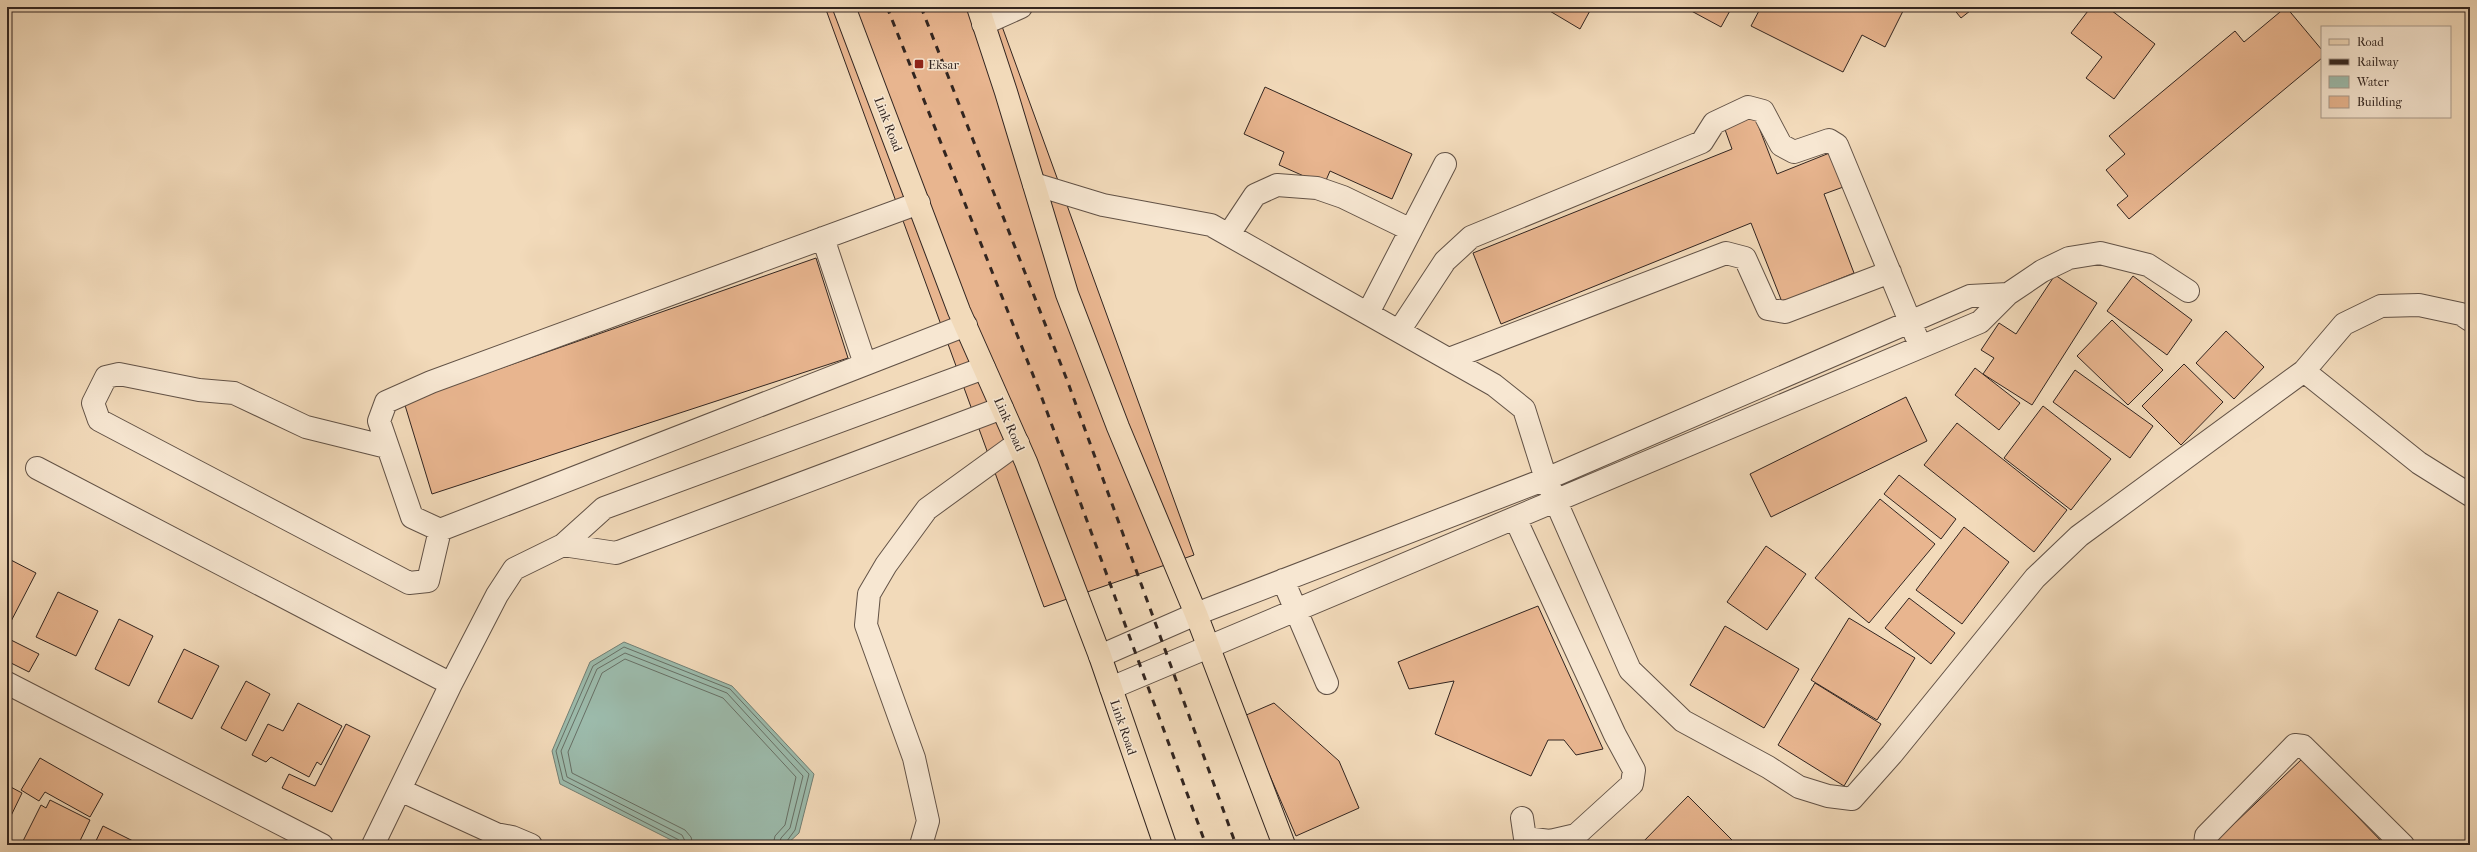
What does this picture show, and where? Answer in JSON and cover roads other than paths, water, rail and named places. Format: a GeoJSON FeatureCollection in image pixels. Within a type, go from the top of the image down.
{"type":"FeatureCollection","features":[{"type":"Feature","properties":{"kind":"main road","name":"Link Road"},"geometry":{"type":"LineString","coordinates":[[844,7],[966,325],[1018,443],[1100,656],[1165,845]]}},
{"type":"Feature","properties":{"kind":"main road"},"geometry":{"type":"LineString","coordinates":[[981,15],[1067,294],[1118,426],[1196,614],[1284,845]]}},
{"type":"Feature","properties":{"kind":"street"},"geometry":{"type":"LineString","coordinates":[[981,15],[1021,7]]}},
{"type":"Feature","properties":{"kind":"street"},"geometry":{"type":"LineString","coordinates":[[1399,331],[1445,261],[1471,238],[1702,142],[1714,123],[1748,107],[1763,111],[1781,145],[1794,152],[1829,140],[1837,145],[1921,347]]}},
{"type":"Feature","properties":{"kind":"street"},"geometry":{"type":"LineString","coordinates":[[1368,313],[1445,164]]}},
{"type":"Feature","properties":{"kind":"street"},"geometry":{"type":"LineString","coordinates":[[1034,184],[1103,205],[1211,225],[1494,385],[1524,409],[1546,479],[1630,670],[1683,721],[1768,767],[1799,787],[1828,796],[1852,799],[1897,748],[2035,578],[2079,536],[2304,371],[2344,324],[2381,306],[2419,305],[2461,314],[2470,320]]}},
{"type":"Feature","properties":{"kind":"street"},"geometry":{"type":"LineString","coordinates":[[1229,234],[1254,195],[1277,185],[1317,188],[1343,197],[1411,230]]}},
{"type":"Feature","properties":{"kind":"street"},"geometry":{"type":"LineString","coordinates":[[919,203],[431,382],[386,402],[379,421],[412,516],[440,530],[966,325]]}},
{"type":"Feature","properties":{"kind":"street"},"geometry":{"type":"LineString","coordinates":[[823,238],[864,364]]}},
{"type":"Feature","properties":{"kind":"street"},"geometry":{"type":"LineString","coordinates":[[1449,359],[1726,253],[1745,258],[1768,309],[1785,312],[1890,272]]}},
{"type":"Feature","properties":{"kind":"street"},"geometry":{"type":"LineString","coordinates":[[1111,688],[1980,322],[2008,294],[2042,271],[2068,258],[2100,253],[2148,265],[2188,291]]}},
{"type":"Feature","properties":{"kind":"street"},"geometry":{"type":"LineString","coordinates":[[1100,656],[1196,614],[1546,479],[1911,323],[1970,296],[2008,294]]}},
{"type":"Feature","properties":{"kind":"street"},"geometry":{"type":"LineString","coordinates":[[373,845],[451,684],[497,595],[514,570],[563,545],[604,508],[984,368]]}},
{"type":"Feature","properties":{"kind":"street"},"geometry":{"type":"LineString","coordinates":[[2304,371],[2419,463],[2470,495]]}},
{"type":"Feature","properties":{"kind":"street"},"geometry":{"type":"LineString","coordinates":[[387,446],[306,427],[234,393],[199,390],[119,374],[106,377],[93,403],[99,420],[410,583],[428,580],[440,530]]}},
{"type":"Feature","properties":{"kind":"street"},"geometry":{"type":"LineString","coordinates":[[1753,390],[1763,413]]}},
{"type":"Feature","properties":{"kind":"street"},"geometry":{"type":"LineString","coordinates":[[563,545],[616,553],[1002,408]]}},
{"type":"Feature","properties":{"kind":"street"},"geometry":{"type":"LineString","coordinates":[[921,845],[928,821],[914,758],[866,626],[868,594],[886,565],[927,509],[1018,443]]}},
{"type":"Feature","properties":{"kind":"street"},"geometry":{"type":"LineString","coordinates":[[37,468],[451,684]]}},
{"type":"Feature","properties":{"kind":"street"},"geometry":{"type":"LineString","coordinates":[[1515,518],[1615,735],[1634,770],[1632,784],[1576,835],[1550,841],[1524,834]]}},
{"type":"Feature","properties":{"kind":"street"},"geometry":{"type":"LineString","coordinates":[[1283,580],[1327,683]]}},
{"type":"Feature","properties":{"kind":"street"},"geometry":{"type":"LineString","coordinates":[[7,683],[322,845]]}},
{"type":"Feature","properties":{"kind":"street"},"geometry":{"type":"LineString","coordinates":[[2205,845],[2206,836],[2295,745],[2303,746],[2403,845]]}},
{"type":"Feature","properties":{"kind":"street"},"geometry":{"type":"LineString","coordinates":[[400,790],[496,834],[512,837],[531,845]]}},
{"type":"Feature","properties":{"kind":"water"},"geometry":{"type":"Polygon","coordinates":[[[624,642],[732,686],[814,774],[799,833],[786,845],[681,845],[560,784],[552,751],[590,662],[624,642]]]}},
{"type":"Feature","properties":{"kind":"railway"},"geometry":{"type":"LineString","coordinates":[[887,7],[1039,390],[1206,845]]}},
{"type":"Feature","properties":{"kind":"railway"},"geometry":{"type":"LineString","coordinates":[[921,7],[1067,380],[1236,845]]}},
{"type":"Feature","properties":{"kind":"place","name":"Eksar"},"geometry":{"type":"Point","coordinates":[919,64]}}]}
